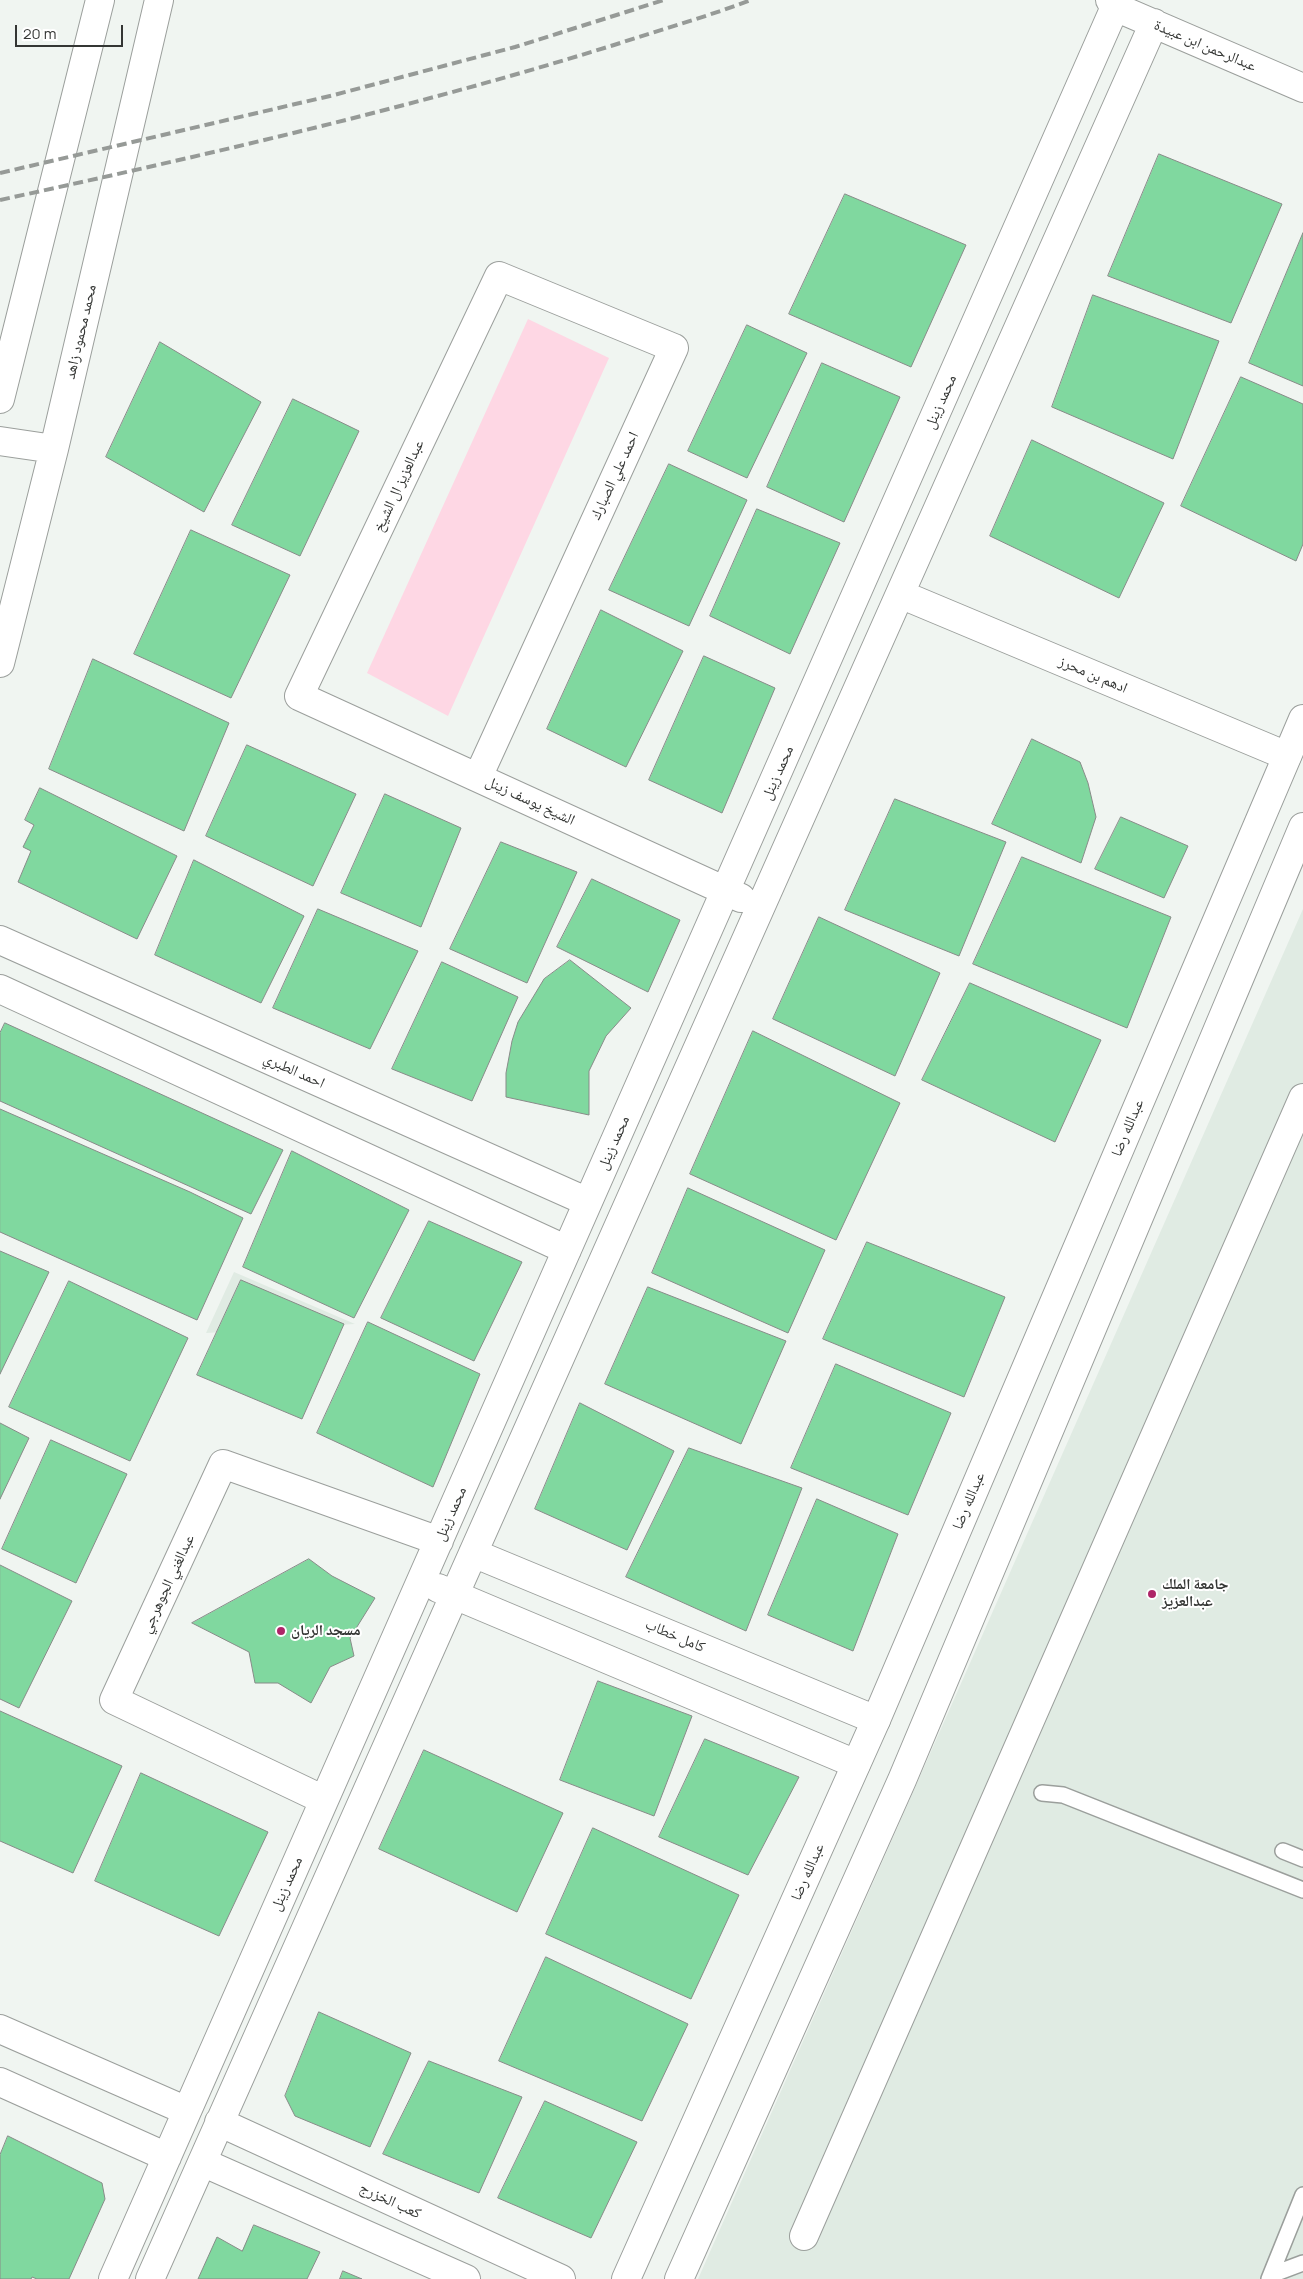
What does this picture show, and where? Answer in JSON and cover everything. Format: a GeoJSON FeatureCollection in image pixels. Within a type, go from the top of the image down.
{"type":"FeatureCollection","features":[{"type":"Feature","properties":{"kind":"street"},"geometry":{"type":"LineString","coordinates":[[0,395],[100,0]]}},
{"type":"Feature","properties":{"kind":"street","name":"محمد محمود زاهد"},"geometry":{"type":"LineString","coordinates":[[0,664],[54,449],[160,0]]}},
{"type":"Feature","properties":{"kind":"street","name":"عبدالرحمن ابن عبيدة"},"geometry":{"type":"LineString","coordinates":[[1112,4],[1303,88]]}},
{"type":"Feature","properties":{"kind":"street","name":"محمد زينل"},"geometry":{"type":"LineString","coordinates":[[113,2279],[725,892],[1112,4]]}},
{"type":"Feature","properties":{"kind":"street"},"geometry":{"type":"LineString","coordinates":[[150,2279],[1154,23]]}},
{"type":"Feature","properties":{"kind":"street","name":"عبدالعزيز ال الشيخ"},"geometry":{"type":"LineString","coordinates":[[299,696],[499,276]]}},
{"type":"Feature","properties":{"kind":"street","name":"احمد علي الصبارك"},"geometry":{"type":"LineString","coordinates":[[478,777],[674,348],[499,276]]}},
{"type":"Feature","properties":{"kind":"street"},"geometry":{"type":"LineString","coordinates":[[0,441],[54,449]]}},
{"type":"Feature","properties":{"kind":"street","name":"ادهم بن محرز"},"geometry":{"type":"LineString","coordinates":[[900,594],[1287,756]]}},
{"type":"Feature","properties":{"kind":"street","name":"الشيخ يوسف زينل"},"geometry":{"type":"LineString","coordinates":[[299,696],[725,892],[761,906]]}},
{"type":"Feature","properties":{"kind":"street","name":"عبدالله رضا"},"geometry":{"type":"LineString","coordinates":[[626,2279],[876,1720],[1303,719]]}},
{"type":"Feature","properties":{"kind":"street"},"geometry":{"type":"LineString","coordinates":[[679,2279],[902,1780],[1303,827]]}},
{"type":"Feature","properties":{"kind":"street","name":"احمد الطبري"},"geometry":{"type":"LineString","coordinates":[[0,940],[588,1202]]}},
{"type":"Feature","properties":{"kind":"street"},"geometry":{"type":"LineString","coordinates":[[0,990],[567,1250]]}},
{"type":"Feature","properties":{"kind":"street"},"geometry":{"type":"LineString","coordinates":[[804,2236],[1303,1098]]}},
{"type":"Feature","properties":{"kind":"street","name":"عبدالغني الجوهرجي"},"geometry":{"type":"LineString","coordinates":[[324,1800],[114,1700],[223,1464],[438,1541]]}},
{"type":"Feature","properties":{"kind":"street","name":"كامل خطاب"},"geometry":{"type":"LineString","coordinates":[[473,1553],[876,1720]]}},
{"type":"Feature","properties":{"kind":"street"},"geometry":{"type":"LineString","coordinates":[[420,1581],[856,1764]]}},
{"type":"Feature","properties":{"kind":"street"},"geometry":{"type":"LineString","coordinates":[[0,2029],[187,2112]]}},
{"type":"Feature","properties":{"kind":"street"},"geometry":{"type":"LineString","coordinates":[[0,2082],[167,2157]]}},
{"type":"Feature","properties":{"kind":"street","name":"كعب الخزرج"},"geometry":{"type":"LineString","coordinates":[[219,2122],[561,2279]]}},
{"type":"Feature","properties":{"kind":"street"},"geometry":{"type":"LineString","coordinates":[[202,2162],[466,2279]]}},
{"type":"Feature","properties":{"kind":"lane"},"geometry":{"type":"LineString","coordinates":[[1042,1793],[1063,1795],[1303,1890]]}},
{"type":"Feature","properties":{"kind":"lane"},"geometry":{"type":"LineString","coordinates":[[1283,1850],[1303,1859]]}},
{"type":"Feature","properties":{"kind":"lane"},"geometry":{"type":"LineString","coordinates":[[1270,2277],[1296,2227],[1303,2195]]}},
{"type":"Feature","properties":{"kind":"lane"},"geometry":{"type":"LineString","coordinates":[[1270,2277],[1303,2263]]}},
{"type":"Feature","properties":{"kind":"shaded area"},"geometry":{"type":"Polygon","coordinates":[[[528,319],[609,358],[448,716],[367,673],[528,319]]]}},
{"type":"Feature","properties":{"kind":"shaded area","name":"جامعة الملك عبدالعزيز"},"geometry":{"type":"Polygon","coordinates":[[[1303,909],[1303,2279],[698,2279],[1303,909]]]}},
{"type":"Feature","properties":{"kind":"shaded area"},"geometry":{"type":"Polygon","coordinates":[[[234,1272],[355,1324],[206,1333],[234,1272]]]}},
{"type":"Feature","properties":{"kind":"building"},"geometry":{"type":"Polygon","coordinates":[[[1159,154],[1282,204],[1231,323],[1108,276],[1159,154]]]}},
{"type":"Feature","properties":{"kind":"building"},"geometry":{"type":"Polygon","coordinates":[[[845,194],[966,245],[911,367],[789,314],[845,194]]]}},
{"type":"Feature","properties":{"kind":"building"},"geometry":{"type":"Polygon","coordinates":[[[1303,233],[1303,386],[1249,363],[1303,233]]]}},
{"type":"Feature","properties":{"kind":"building"},"geometry":{"type":"Polygon","coordinates":[[[1093,295],[1219,341],[1173,459],[1052,407],[1093,295]]]}},
{"type":"Feature","properties":{"kind":"building"},"geometry":{"type":"Polygon","coordinates":[[[747,325],[807,353],[747,478],[688,451],[747,325]]]}},
{"type":"Feature","properties":{"kind":"building"},"geometry":{"type":"Polygon","coordinates":[[[160,342],[261,402],[204,512],[106,457],[160,342]]]}},
{"type":"Feature","properties":{"kind":"building"},"geometry":{"type":"Polygon","coordinates":[[[822,363],[900,397],[844,522],[767,487],[822,363]]]}},
{"type":"Feature","properties":{"kind":"building"},"geometry":{"type":"Polygon","coordinates":[[[1241,377],[1303,404],[1303,544],[1296,561],[1181,506],[1241,377]]]}},
{"type":"Feature","properties":{"kind":"building"},"geometry":{"type":"Polygon","coordinates":[[[293,399],[359,431],[300,556],[232,525],[293,399]]]}},
{"type":"Feature","properties":{"kind":"building"},"geometry":{"type":"Polygon","coordinates":[[[1032,440],[1164,503],[1119,598],[990,536],[1032,440]]]}},
{"type":"Feature","properties":{"kind":"building"},"geometry":{"type":"Polygon","coordinates":[[[669,464],[747,500],[689,626],[609,590],[669,464]]]}},
{"type":"Feature","properties":{"kind":"building"},"geometry":{"type":"Polygon","coordinates":[[[757,509],[840,543],[790,654],[710,616],[757,509]]]}},
{"type":"Feature","properties":{"kind":"building"},"geometry":{"type":"Polygon","coordinates":[[[191,530],[290,575],[231,698],[134,654],[191,530]]]}},
{"type":"Feature","properties":{"kind":"building"},"geometry":{"type":"Polygon","coordinates":[[[601,610],[683,651],[626,767],[547,729],[601,610]]]}},
{"type":"Feature","properties":{"kind":"building"},"geometry":{"type":"Polygon","coordinates":[[[704,656],[775,688],[722,813],[649,780],[704,656]]]}},
{"type":"Feature","properties":{"kind":"building"},"geometry":{"type":"Polygon","coordinates":[[[93,659],[229,723],[184,831],[49,769],[93,659]]]}},
{"type":"Feature","properties":{"kind":"building"},"geometry":{"type":"Polygon","coordinates":[[[1032,739],[1080,762],[1088,783],[1096,817],[1081,863],[992,824],[1032,739]]]}},
{"type":"Feature","properties":{"kind":"building"},"geometry":{"type":"Polygon","coordinates":[[[247,745],[356,794],[313,886],[206,836],[247,745]]]}},
{"type":"Feature","properties":{"kind":"building"},"geometry":{"type":"Polygon","coordinates":[[[40,788],[177,856],[137,939],[18,882],[31,851],[23,847],[34,825],[25,820],[40,788]]]}},
{"type":"Feature","properties":{"kind":"building"},"geometry":{"type":"Polygon","coordinates":[[[385,794],[461,828],[421,927],[341,893],[385,794]]]}},
{"type":"Feature","properties":{"kind":"building"},"geometry":{"type":"Polygon","coordinates":[[[895,799],[1006,842],[959,956],[845,910],[895,799]]]}},
{"type":"Feature","properties":{"kind":"building"},"geometry":{"type":"Polygon","coordinates":[[[1121,817],[1188,846],[1164,898],[1095,869],[1121,817]]]}},
{"type":"Feature","properties":{"kind":"building"},"geometry":{"type":"Polygon","coordinates":[[[501,842],[577,872],[527,983],[450,949],[501,842]]]}},
{"type":"Feature","properties":{"kind":"building"},"geometry":{"type":"Polygon","coordinates":[[[1022,857],[1171,917],[1127,1028],[973,964],[1022,857]]]}},
{"type":"Feature","properties":{"kind":"building"},"geometry":{"type":"Polygon","coordinates":[[[194,860],[304,916],[261,1003],[155,955],[194,860]]]}},
{"type":"Feature","properties":{"kind":"building"},"geometry":{"type":"Polygon","coordinates":[[[592,879],[680,920],[648,992],[557,947],[592,879]]]}},
{"type":"Feature","properties":{"kind":"building"},"geometry":{"type":"Polygon","coordinates":[[[318,909],[418,951],[370,1049],[273,1008],[318,909]]]}},
{"type":"Feature","properties":{"kind":"building"},"geometry":{"type":"Polygon","coordinates":[[[819,917],[940,973],[895,1076],[773,1019],[819,917]]]}},
{"type":"Feature","properties":{"kind":"building"},"geometry":{"type":"Polygon","coordinates":[[[570,960],[631,1008],[606,1036],[589,1071],[589,1115],[506,1097],[506,1073],[518,1022],[544,979],[570,960]]]}},
{"type":"Feature","properties":{"kind":"building"},"geometry":{"type":"Polygon","coordinates":[[[442,962],[518,997],[472,1101],[392,1069],[442,962]]]}},
{"type":"Feature","properties":{"kind":"building"},"geometry":{"type":"Polygon","coordinates":[[[970,983],[1101,1040],[1055,1142],[922,1080],[970,983]]]}},
{"type":"Feature","properties":{"kind":"building"},"geometry":{"type":"Polygon","coordinates":[[[5,1023],[283,1150],[251,1214],[0,1101],[0,1033],[5,1023]]]}},
{"type":"Feature","properties":{"kind":"building"},"geometry":{"type":"Polygon","coordinates":[[[753,1031],[900,1103],[836,1240],[690,1174],[753,1031]]]}},
{"type":"Feature","properties":{"kind":"building"},"geometry":{"type":"Polygon","coordinates":[[[0,1109],[190,1192],[243,1218],[197,1320],[0,1232],[0,1109]]]}},
{"type":"Feature","properties":{"kind":"building"},"geometry":{"type":"Polygon","coordinates":[[[292,1151],[409,1210],[354,1318],[243,1267],[292,1151]]]}},
{"type":"Feature","properties":{"kind":"building"},"geometry":{"type":"Polygon","coordinates":[[[688,1188],[825,1250],[788,1333],[652,1273],[688,1188]]]}},
{"type":"Feature","properties":{"kind":"building"},"geometry":{"type":"Polygon","coordinates":[[[429,1221],[522,1262],[474,1361],[381,1318],[429,1221]]]}},
{"type":"Feature","properties":{"kind":"building"},"geometry":{"type":"Polygon","coordinates":[[[867,1242],[1005,1297],[964,1397],[823,1339],[867,1242]]]}},
{"type":"Feature","properties":{"kind":"building"},"geometry":{"type":"Polygon","coordinates":[[[0,1251],[49,1272],[0,1374],[0,1251]]]}},
{"type":"Feature","properties":{"kind":"building"},"geometry":{"type":"Polygon","coordinates":[[[241,1280],[344,1324],[302,1419],[197,1375],[241,1280]]]}},
{"type":"Feature","properties":{"kind":"building"},"geometry":{"type":"Polygon","coordinates":[[[69,1281],[188,1338],[130,1461],[9,1407],[69,1281]]]}},
{"type":"Feature","properties":{"kind":"building"},"geometry":{"type":"Polygon","coordinates":[[[648,1287],[786,1341],[741,1444],[605,1384],[648,1287]]]}},
{"type":"Feature","properties":{"kind":"building"},"geometry":{"type":"Polygon","coordinates":[[[368,1322],[480,1374],[433,1487],[317,1433],[368,1322]]]}},
{"type":"Feature","properties":{"kind":"building"},"geometry":{"type":"Polygon","coordinates":[[[836,1364],[951,1413],[908,1515],[791,1468],[836,1364]]]}},
{"type":"Feature","properties":{"kind":"building"},"geometry":{"type":"Polygon","coordinates":[[[580,1403],[674,1451],[627,1550],[535,1509],[580,1403]]]}},
{"type":"Feature","properties":{"kind":"building"},"geometry":{"type":"Polygon","coordinates":[[[0,1423],[29,1438],[0,1499],[0,1423]]]}},
{"type":"Feature","properties":{"kind":"building"},"geometry":{"type":"Polygon","coordinates":[[[51,1440],[127,1474],[76,1583],[2,1549],[51,1440]]]}},
{"type":"Feature","properties":{"kind":"building"},"geometry":{"type":"Polygon","coordinates":[[[689,1448],[802,1488],[746,1631],[626,1577],[689,1448]]]}},
{"type":"Feature","properties":{"kind":"building"},"geometry":{"type":"Polygon","coordinates":[[[817,1499],[898,1534],[853,1651],[768,1615],[817,1499]]]}},
{"type":"Feature","properties":{"kind":"building","name":"مسجد الريان"},"geometry":{"type":"Polygon","coordinates":[[[309,1559],[332,1576],[375,1598],[350,1638],[354,1656],[330,1667],[311,1703],[278,1683],[255,1683],[249,1652],[192,1623],[309,1559]]]}},
{"type":"Feature","properties":{"kind":"building"},"geometry":{"type":"Polygon","coordinates":[[[0,1565],[72,1601],[19,1708],[0,1699],[0,1565]]]}},
{"type":"Feature","properties":{"kind":"building"},"geometry":{"type":"Polygon","coordinates":[[[598,1681],[692,1716],[654,1816],[560,1780],[598,1681]]]}},
{"type":"Feature","properties":{"kind":"building"},"geometry":{"type":"Polygon","coordinates":[[[0,1711],[122,1766],[73,1873],[0,1841],[0,1711]]]}},
{"type":"Feature","properties":{"kind":"building"},"geometry":{"type":"Polygon","coordinates":[[[705,1739],[799,1777],[748,1875],[659,1837],[705,1739]]]}},
{"type":"Feature","properties":{"kind":"building"},"geometry":{"type":"Polygon","coordinates":[[[424,1750],[563,1813],[517,1912],[379,1849],[424,1750]]]}},
{"type":"Feature","properties":{"kind":"building"},"geometry":{"type":"Polygon","coordinates":[[[141,1773],[268,1832],[219,1936],[95,1881],[141,1773]]]}},
{"type":"Feature","properties":{"kind":"building"},"geometry":{"type":"Polygon","coordinates":[[[593,1828],[739,1895],[691,1999],[546,1934],[593,1828]]]}},
{"type":"Feature","properties":{"kind":"building"},"geometry":{"type":"Polygon","coordinates":[[[546,1957],[688,2024],[642,2121],[499,2061],[546,1957]]]}},
{"type":"Feature","properties":{"kind":"building"},"geometry":{"type":"Polygon","coordinates":[[[319,2012],[411,2053],[370,2147],[295,2116],[285,2096],[319,2012]]]}},
{"type":"Feature","properties":{"kind":"building"},"geometry":{"type":"Polygon","coordinates":[[[429,2061],[522,2097],[479,2193],[383,2154],[429,2061]]]}},
{"type":"Feature","properties":{"kind":"building"},"geometry":{"type":"Polygon","coordinates":[[[545,2101],[637,2142],[591,2238],[498,2198],[545,2101]]]}},
{"type":"Feature","properties":{"kind":"building"},"geometry":{"type":"Polygon","coordinates":[[[8,2136],[102,2183],[105,2199],[69,2279],[37,2279],[32,2277],[31,2279],[0,2279],[0,2155],[8,2136]]]}},
{"type":"Feature","properties":{"kind":"building"},"geometry":{"type":"Polygon","coordinates":[[[254,2225],[320,2252],[307,2279],[198,2279],[217,2237],[242,2251],[254,2225]]]}},
{"type":"Feature","properties":{"kind":"building"},"geometry":{"type":"Polygon","coordinates":[[[343,2271],[362,2279],[340,2279],[343,2271]]]}},
{"type":"Feature","properties":{"kind":"railway"},"geometry":{"type":"LineString","coordinates":[[0,173],[334,95],[515,47],[664,0]]}},
{"type":"Feature","properties":{"kind":"railway"},"geometry":{"type":"LineString","coordinates":[[0,200],[232,148],[385,110],[538,68],[751,0]]}},
{"type":"Feature","properties":{"kind":"place","name":"جامعة الملك عبدالعزيز"},"geometry":{"type":"Point","coordinates":[1152,1594]}},
{"type":"Feature","properties":{"kind":"place","name":"مسجد الريان"},"geometry":{"type":"Point","coordinates":[281,1631]}}]}
